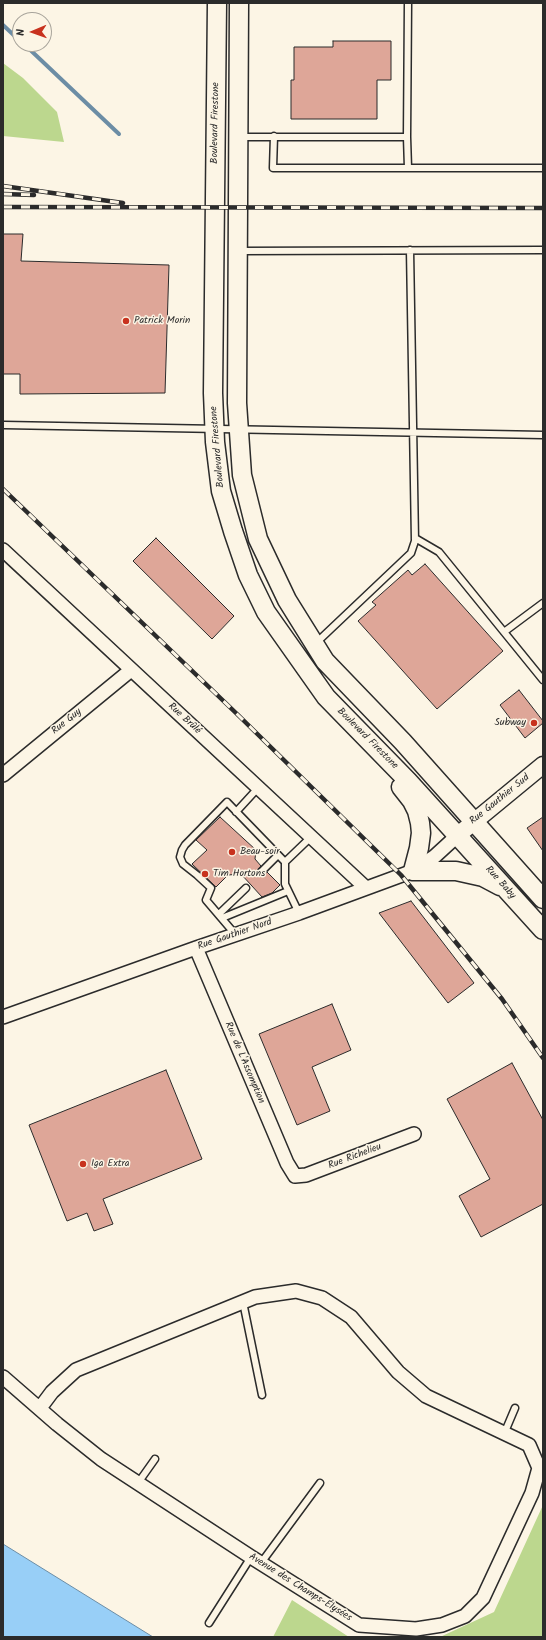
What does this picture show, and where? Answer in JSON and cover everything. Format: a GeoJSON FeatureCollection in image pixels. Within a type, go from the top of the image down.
{"type":"FeatureCollection","features":[{"type":"Feature","properties":{"kind":"main road","name":"Boulevard Firestone"},"geometry":{"type":"LineString","coordinates":[[217,3],[213,393],[221,491],[232,531],[266,612],[326,697],[458,835]]}},
{"type":"Feature","properties":{"kind":"main road"},"geometry":{"type":"LineString","coordinates":[[239,3],[237,403],[242,475],[258,539],[287,600],[325,660],[399,738],[543,899]]}},
{"type":"Feature","properties":{"kind":"main road"},"geometry":{"type":"LineString","coordinates":[[361,733],[412,801],[417,811],[421,833],[413,871],[440,870],[469,874],[505,888]]}},
{"type":"Feature","properties":{"kind":"main road","name":"Rue Baby"},"geometry":{"type":"LineString","coordinates":[[458,835],[543,930]]}},
{"type":"Feature","properties":{"kind":"street","name":"Rue Brûlé"},"geometry":{"type":"LineString","coordinates":[[3,550],[366,888]]}},
{"type":"Feature","properties":{"kind":"street","name":"Rue Guy"},"geometry":{"type":"LineString","coordinates":[[3,775],[131,670]]}},
{"type":"Feature","properties":{"kind":"street","name":"Rue Gauthier Sud"},"geometry":{"type":"LineString","coordinates":[[458,835],[543,765]]}},
{"type":"Feature","properties":{"kind":"street","name":"Rue Gauthier Nord"},"geometry":{"type":"LineString","coordinates":[[3,1017],[235,934],[299,913],[413,871],[434,857],[458,835]]}},
{"type":"Feature","properties":{"kind":"street","name":"Rue de L'Assomption"},"geometry":{"type":"LineString","coordinates":[[196,948],[287,1163],[295,1176]]}},
{"type":"Feature","properties":{"kind":"street","name":"Rue Richelieu"},"geometry":{"type":"LineString","coordinates":[[295,1176],[306,1175],[414,1134]]}},
{"type":"Feature","properties":{"kind":"street","name":"Avenue des Champs-Élysées"},"geometry":{"type":"LineString","coordinates":[[3,1377],[57,1424],[101,1459],[359,1625],[416,1629],[442,1625],[465,1616],[482,1598],[540,1475],[539,1468],[529,1445],[426,1396],[398,1372],[351,1317],[322,1298],[296,1291],[255,1297],[76,1370],[52,1392],[40,1408]]}},
{"type":"Feature","properties":{"kind":"lane"},"geometry":{"type":"LineString","coordinates":[[408,3],[408,168]]}},
{"type":"Feature","properties":{"kind":"lane"},"geometry":{"type":"LineString","coordinates":[[238,138],[274,136],[407,137]]}},
{"type":"Feature","properties":{"kind":"lane"},"geometry":{"type":"LineString","coordinates":[[274,136],[273,168],[543,168]]}},
{"type":"Feature","properties":{"kind":"lane"},"geometry":{"type":"LineString","coordinates":[[315,644],[411,553],[415,538],[410,250]]}},
{"type":"Feature","properties":{"kind":"lane"},"geometry":{"type":"LineString","coordinates":[[238,251],[543,250]]}},
{"type":"Feature","properties":{"kind":"lane"},"geometry":{"type":"LineString","coordinates":[[4,425],[543,436]]}},
{"type":"Feature","properties":{"kind":"lane"},"geometry":{"type":"LineString","coordinates":[[415,538],[439,552],[543,680]]}},
{"type":"Feature","properties":{"kind":"lane"},"geometry":{"type":"LineString","coordinates":[[504,632],[543,603]]}},
{"type":"Feature","properties":{"kind":"lane"},"geometry":{"type":"LineString","coordinates":[[236,812],[258,788]]}},
{"type":"Feature","properties":{"kind":"lane"},"geometry":{"type":"LineString","coordinates":[[235,934],[206,900],[211,888],[183,864],[180,857],[185,845],[227,802],[284,862],[285,884],[299,913]]}},
{"type":"Feature","properties":{"kind":"lane"},"geometry":{"type":"LineString","coordinates":[[284,862],[311,837]]}},
{"type":"Feature","properties":{"kind":"lane"},"geometry":{"type":"LineString","coordinates":[[261,872],[278,855]]}},
{"type":"Feature","properties":{"kind":"lane"},"geometry":{"type":"LineString","coordinates":[[221,916],[246,888]]}},
{"type":"Feature","properties":{"kind":"lane"},"geometry":{"type":"LineString","coordinates":[[221,916],[288,891]]}},
{"type":"Feature","properties":{"kind":"lane"},"geometry":{"type":"LineString","coordinates":[[243,1302],[262,1395]]}},
{"type":"Feature","properties":{"kind":"lane"},"geometry":{"type":"LineString","coordinates":[[504,1434],[515,1408]]}},
{"type":"Feature","properties":{"kind":"lane"},"geometry":{"type":"LineString","coordinates":[[138,1483],[155,1459]]}},
{"type":"Feature","properties":{"kind":"lane"},"geometry":{"type":"LineString","coordinates":[[209,1623],[256,1560],[320,1483]]}},
{"type":"Feature","properties":{"kind":"green space"},"geometry":{"type":"Polygon","coordinates":[[[3,63],[23,78],[57,112],[64,142],[3,136],[3,63]]]}},
{"type":"Feature","properties":{"kind":"green space"},"geometry":{"type":"Polygon","coordinates":[[[543,1505],[543,1637],[440,1637],[494,1612],[543,1505]]]}},
{"type":"Feature","properties":{"kind":"green space"},"geometry":{"type":"Polygon","coordinates":[[[292,1600],[349,1637],[273,1637],[292,1600]]]}},
{"type":"Feature","properties":{"kind":"water"},"geometry":{"type":"Polygon","coordinates":[[[3,1544],[153,1637],[3,1637],[3,1544]]]}},
{"type":"Feature","properties":{"kind":"building"},"geometry":{"type":"Polygon","coordinates":[[[333,41],[391,41],[391,80],[377,80],[377,119],[291,119],[291,80],[294,80],[294,47],[333,47],[333,41]]]}},
{"type":"Feature","properties":{"kind":"building"},"geometry":{"type":"Polygon","coordinates":[[[3,234],[23,234],[21,261],[169,265],[165,393],[20,394],[20,374],[3,374],[3,234]]]}},
{"type":"Feature","properties":{"kind":"building"},"geometry":{"type":"Polygon","coordinates":[[[156,538],[234,616],[212,639],[133,561],[156,538]]]}},
{"type":"Feature","properties":{"kind":"building"},"geometry":{"type":"Polygon","coordinates":[[[425,564],[503,651],[437,709],[358,621],[376,605],[372,602],[408,570],[412,575],[425,564]]]}},
{"type":"Feature","properties":{"kind":"building"},"geometry":{"type":"Polygon","coordinates":[[[519,690],[543,721],[543,723],[525,738],[500,705],[519,690]]]}},
{"type":"Feature","properties":{"kind":"building","name":"Beau-soir"},"geometry":{"type":"Polygon","coordinates":[[[220,817],[256,850],[255,859],[261,866],[257,870],[258,875],[263,876],[267,872],[280,885],[272,893],[262,897],[241,874],[228,875],[216,887],[192,864],[207,850],[196,840],[220,817]]]}},
{"type":"Feature","properties":{"kind":"building"},"geometry":{"type":"Polygon","coordinates":[[[543,817],[543,851],[527,828],[543,817]]]}},
{"type":"Feature","properties":{"kind":"building"},"geometry":{"type":"Polygon","coordinates":[[[411,901],[474,983],[448,1003],[379,913],[411,901]]]}},
{"type":"Feature","properties":{"kind":"building"},"geometry":{"type":"Polygon","coordinates":[[[332,1004],[351,1050],[312,1067],[330,1111],[297,1125],[259,1034],[332,1004]]]}},
{"type":"Feature","properties":{"kind":"building"},"geometry":{"type":"Polygon","coordinates":[[[512,1063],[543,1120],[543,1204],[481,1237],[459,1196],[490,1179],[447,1099],[512,1063]]]}},
{"type":"Feature","properties":{"kind":"building"},"geometry":{"type":"Polygon","coordinates":[[[166,1070],[202,1159],[103,1199],[113,1224],[94,1231],[87,1213],[67,1221],[29,1125],[166,1070]]]}},
{"type":"Feature","properties":{"kind":"waterway"},"geometry":{"type":"LineString","coordinates":[[3,25],[12,33]]}},
{"type":"Feature","properties":{"kind":"waterway"},"geometry":{"type":"LineString","coordinates":[[32,52],[119,134]]}},
{"type":"Feature","properties":{"kind":"railway"},"geometry":{"type":"LineString","coordinates":[[3,186],[123,203]]}},
{"type":"Feature","properties":{"kind":"railway"},"geometry":{"type":"LineString","coordinates":[[3,194],[34,195]]}},
{"type":"Feature","properties":{"kind":"railway"},"geometry":{"type":"LineString","coordinates":[[3,207],[543,208]]}},
{"type":"Feature","properties":{"kind":"railway"},"geometry":{"type":"LineString","coordinates":[[3,489],[237,714],[401,875],[502,999],[543,1058]]}},
{"type":"Feature","properties":{"kind":"place","name":"Patrick Morin"},"geometry":{"type":"Point","coordinates":[126,321]}},
{"type":"Feature","properties":{"kind":"place","name":"Subway"},"geometry":{"type":"Point","coordinates":[534,723]}},
{"type":"Feature","properties":{"kind":"place","name":"Beau-soir"},"geometry":{"type":"Point","coordinates":[232,852]}},
{"type":"Feature","properties":{"kind":"place","name":"Tim Hortons"},"geometry":{"type":"Point","coordinates":[205,874]}},
{"type":"Feature","properties":{"kind":"place","name":"Iga Extra"},"geometry":{"type":"Point","coordinates":[83,1164]}}]}
